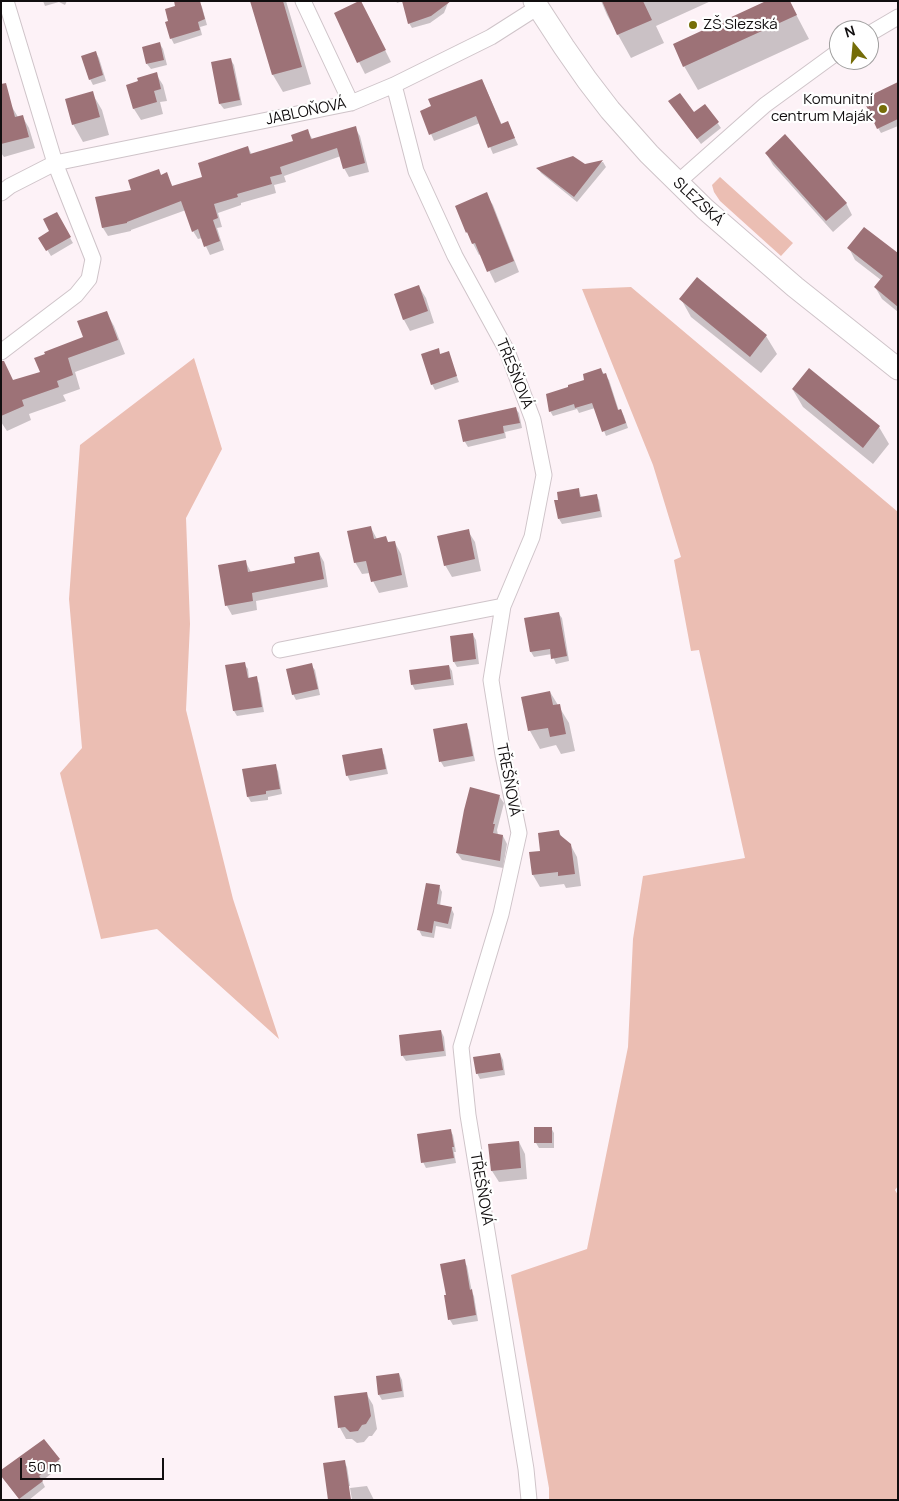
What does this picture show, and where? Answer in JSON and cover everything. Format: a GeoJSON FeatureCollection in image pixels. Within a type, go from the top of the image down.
{"type":"FeatureCollection","features":[{"type":"Feature","properties":{"kind":"street"},"geometry":{"type":"LineString","coordinates":[[1,352],[76,295],[89,279],[93,259],[55,163],[6,1]]}},
{"type":"Feature","properties":{"kind":"street"},"geometry":{"type":"LineString","coordinates":[[303,1],[351,103]]}},
{"type":"Feature","properties":{"kind":"street","name":"JABLOŇOVÁ"},"geometry":{"type":"LineString","coordinates":[[1,193],[10,186],[55,163],[351,103],[394,85],[491,37],[536,4]]}},
{"type":"Feature","properties":{"kind":"street","name":"SLEZSKÁ"},"geometry":{"type":"LineString","coordinates":[[536,4],[564,47],[610,110],[677,183],[795,286],[898,369]]}},
{"type":"Feature","properties":{"kind":"street"},"geometry":{"type":"LineString","coordinates":[[879,28],[898,17]]}},
{"type":"Feature","properties":{"kind":"street"},"geometry":{"type":"LineString","coordinates":[[677,183],[765,105],[829,58]]}},
{"type":"Feature","properties":{"kind":"street","name":"TŘEŠŇOVÁ"},"geometry":{"type":"LineString","coordinates":[[394,85],[416,171],[456,256],[508,351],[533,420],[544,475],[532,537],[503,606],[491,680],[503,755],[519,832],[501,914],[461,1047],[468,1115],[529,1500]]}},
{"type":"Feature","properties":{"kind":"street"},"geometry":{"type":"LineString","coordinates":[[280,650],[503,606]]}},
{"type":"Feature","properties":{"kind":"shaded area"},"geometry":{"type":"Polygon","coordinates":[[[720,177],[793,243],[781,256],[720,201],[712,185],[720,177]]]}},
{"type":"Feature","properties":{"kind":"shaded area"},"geometry":{"type":"Polygon","coordinates":[[[631,287],[898,512],[898,1186],[895,1190],[898,1195],[898,1500],[549,1500],[549,1488],[511,1275],[587,1249],[628,1047],[633,939],[643,876],[745,858],[699,650],[691,651],[674,560],[681,557],[653,465],[582,289],[631,287]]]}},
{"type":"Feature","properties":{"kind":"shaded area"},"geometry":{"type":"Polygon","coordinates":[[[194,358],[222,449],[186,518],[190,624],[186,710],[233,899],[279,1039],[157,929],[101,939],[60,773],[82,748],[69,599],[80,445],[194,358]]]}},
{"type":"Feature","properties":{"kind":"building"},"geometry":{"type":"Polygon","coordinates":[[[174,1],[200,1],[205,19],[198,22],[200,30],[170,39],[165,22],[168,21],[165,9],[175,6],[174,1]]]}},
{"type":"Feature","properties":{"kind":"building"},"geometry":{"type":"Polygon","coordinates":[[[250,1],[283,1],[302,67],[272,75],[250,1]]]}},
{"type":"Feature","properties":{"kind":"building"},"geometry":{"type":"Polygon","coordinates":[[[361,1],[386,50],[357,63],[334,13],[361,1]]]}},
{"type":"Feature","properties":{"kind":"building"},"geometry":{"type":"Polygon","coordinates":[[[402,1],[451,1],[431,16],[408,24],[402,1]]]}},
{"type":"Feature","properties":{"kind":"building"},"geometry":{"type":"Polygon","coordinates":[[[602,1],[643,1],[652,20],[617,35],[602,1]]]}},
{"type":"Feature","properties":{"kind":"building"},"geometry":{"type":"Polygon","coordinates":[[[766,1],[790,1],[797,15],[683,67],[673,44],[766,1]]]}},
{"type":"Feature","properties":{"kind":"building"},"geometry":{"type":"Polygon","coordinates":[[[160,42],[164,60],[146,64],[142,47],[160,42]]]}},
{"type":"Feature","properties":{"kind":"building"},"geometry":{"type":"Polygon","coordinates":[[[96,51],[103,75],[89,80],[81,56],[96,51]]]}},
{"type":"Feature","properties":{"kind":"building"},"geometry":{"type":"Polygon","coordinates":[[[231,58],[240,100],[219,104],[211,62],[231,58]]]}},
{"type":"Feature","properties":{"kind":"building"},"geometry":{"type":"Polygon","coordinates":[[[157,72],[161,89],[154,91],[157,102],[133,109],[126,85],[138,81],[137,78],[157,72]]]}},
{"type":"Feature","properties":{"kind":"building"},"geometry":{"type":"Polygon","coordinates":[[[482,79],[501,124],[508,121],[515,138],[488,148],[476,116],[429,135],[420,111],[431,106],[428,99],[482,79]]]}},
{"type":"Feature","properties":{"kind":"building","name":"Komunitní centrum Maják"},"geometry":{"type":"Polygon","coordinates":[[[898,82],[898,119],[877,129],[863,99],[898,82]]]}},
{"type":"Feature","properties":{"kind":"building"},"geometry":{"type":"Polygon","coordinates":[[[6,83],[15,117],[23,115],[29,137],[1,144],[1,84],[6,83]]]}},
{"type":"Feature","properties":{"kind":"building"},"geometry":{"type":"Polygon","coordinates":[[[93,91],[100,117],[72,125],[65,99],[93,91]]]}},
{"type":"Feature","properties":{"kind":"building"},"geometry":{"type":"Polygon","coordinates":[[[680,93],[694,112],[705,104],[719,122],[697,139],[668,101],[680,93]]]}},
{"type":"Feature","properties":{"kind":"building"},"geometry":{"type":"Polygon","coordinates":[[[356,126],[365,163],[343,169],[337,148],[280,167],[282,174],[270,177],[272,184],[237,194],[238,197],[214,204],[218,218],[213,220],[220,241],[204,247],[198,229],[192,232],[181,201],[127,223],[102,228],[95,197],[131,190],[128,180],[159,169],[161,175],[167,172],[172,186],[202,177],[198,163],[248,146],[250,154],[293,141],[291,135],[308,129],[311,139],[356,126]]]}},
{"type":"Feature","properties":{"kind":"building"},"geometry":{"type":"Polygon","coordinates":[[[785,134],[847,203],[826,221],[765,153],[785,134]]]}},
{"type":"Feature","properties":{"kind":"building"},"geometry":{"type":"Polygon","coordinates":[[[573,156],[585,164],[603,160],[574,197],[536,168],[573,156]]]}},
{"type":"Feature","properties":{"kind":"building"},"geometry":{"type":"Polygon","coordinates":[[[487,192],[514,261],[487,272],[475,243],[472,244],[466,233],[455,206],[487,192]]]}},
{"type":"Feature","properties":{"kind":"building"},"geometry":{"type":"Polygon","coordinates":[[[57,212],[71,237],[46,251],[38,238],[49,231],[43,219],[57,212]]]}},
{"type":"Feature","properties":{"kind":"building"},"geometry":{"type":"Polygon","coordinates":[[[864,227],[898,253],[898,307],[874,287],[883,276],[847,248],[864,227]]]}},
{"type":"Feature","properties":{"kind":"building"},"geometry":{"type":"Polygon","coordinates":[[[697,277],[767,335],[750,357],[679,299],[697,277]]]}},
{"type":"Feature","properties":{"kind":"building"},"geometry":{"type":"Polygon","coordinates":[[[419,285],[428,311],[403,320],[394,294],[419,285]]]}},
{"type":"Feature","properties":{"kind":"building"},"geometry":{"type":"Polygon","coordinates":[[[107,311],[118,340],[68,358],[73,375],[57,381],[59,387],[22,400],[24,406],[1,416],[1,361],[4,361],[13,380],[40,372],[34,358],[45,354],[44,352],[83,337],[77,321],[107,311]]]}},
{"type":"Feature","properties":{"kind":"building"},"geometry":{"type":"Polygon","coordinates":[[[439,348],[440,354],[449,351],[457,376],[431,385],[421,354],[439,348]]]}},
{"type":"Feature","properties":{"kind":"building"},"geometry":{"type":"Polygon","coordinates":[[[601,368],[603,374],[606,373],[618,410],[621,409],[626,423],[602,432],[592,403],[575,408],[574,404],[549,412],[546,394],[584,380],[583,374],[601,368]]]}},
{"type":"Feature","properties":{"kind":"building"},"geometry":{"type":"Polygon","coordinates":[[[809,368],[880,426],[863,448],[792,389],[809,368]]]}},
{"type":"Feature","properties":{"kind":"building"},"geometry":{"type":"Polygon","coordinates":[[[516,407],[520,423],[503,426],[504,433],[463,442],[458,420],[516,407]]]}},
{"type":"Feature","properties":{"kind":"building"},"geometry":{"type":"Polygon","coordinates":[[[579,488],[580,497],[597,494],[600,511],[558,519],[554,500],[558,500],[557,492],[579,488]]]}},
{"type":"Feature","properties":{"kind":"building"},"geometry":{"type":"Polygon","coordinates":[[[371,526],[374,539],[386,536],[388,542],[395,541],[402,575],[371,582],[366,561],[354,563],[347,531],[371,526]]]}},
{"type":"Feature","properties":{"kind":"building"},"geometry":{"type":"Polygon","coordinates":[[[469,529],[475,559],[444,566],[437,536],[469,529]]]}},
{"type":"Feature","properties":{"kind":"building"},"geometry":{"type":"Polygon","coordinates":[[[319,552],[324,579],[252,593],[253,601],[225,606],[218,565],[246,560],[248,572],[295,563],[294,557],[319,552]]]}},
{"type":"Feature","properties":{"kind":"building"},"geometry":{"type":"Polygon","coordinates":[[[559,612],[567,656],[551,659],[550,649],[530,652],[524,618],[559,612]]]}},
{"type":"Feature","properties":{"kind":"building"},"geometry":{"type":"Polygon","coordinates":[[[473,633],[476,659],[453,662],[450,636],[473,633]]]}},
{"type":"Feature","properties":{"kind":"building"},"geometry":{"type":"Polygon","coordinates":[[[245,662],[248,678],[257,676],[262,707],[233,711],[225,665],[245,662]]]}},
{"type":"Feature","properties":{"kind":"building"},"geometry":{"type":"Polygon","coordinates":[[[312,663],[318,689],[292,695],[286,669],[312,663]]]}},
{"type":"Feature","properties":{"kind":"building"},"geometry":{"type":"Polygon","coordinates":[[[449,665],[451,679],[411,685],[409,670],[449,665]]]}},
{"type":"Feature","properties":{"kind":"building"},"geometry":{"type":"Polygon","coordinates":[[[550,691],[553,705],[560,704],[566,734],[550,737],[548,728],[528,731],[521,697],[550,691]]]}},
{"type":"Feature","properties":{"kind":"building"},"geometry":{"type":"Polygon","coordinates":[[[467,723],[473,756],[439,762],[433,729],[467,723]]]}},
{"type":"Feature","properties":{"kind":"building"},"geometry":{"type":"Polygon","coordinates":[[[382,748],[386,769],[346,776],[342,755],[382,748]]]}},
{"type":"Feature","properties":{"kind":"building"},"geometry":{"type":"Polygon","coordinates":[[[276,764],[280,789],[266,791],[266,794],[247,797],[242,769],[276,764]]]}},
{"type":"Feature","properties":{"kind":"building"},"geometry":{"type":"Polygon","coordinates":[[[470,787],[500,795],[493,824],[495,824],[493,833],[503,835],[500,861],[456,853],[470,787]]]}},
{"type":"Feature","properties":{"kind":"building"},"geometry":{"type":"Polygon","coordinates":[[[559,830],[560,835],[571,844],[575,874],[558,876],[558,872],[532,875],[529,852],[540,851],[538,833],[559,830]]]}},
{"type":"Feature","properties":{"kind":"building"},"geometry":{"type":"Polygon","coordinates":[[[426,883],[440,885],[437,904],[452,907],[448,924],[434,921],[432,933],[417,930],[426,883]]]}},
{"type":"Feature","properties":{"kind":"building"},"geometry":{"type":"Polygon","coordinates":[[[441,1030],[444,1051],[401,1056],[399,1035],[441,1030]]]}},
{"type":"Feature","properties":{"kind":"building"},"geometry":{"type":"Polygon","coordinates":[[[500,1053],[503,1070],[476,1074],[473,1057],[500,1053]]]}},
{"type":"Feature","properties":{"kind":"building"},"geometry":{"type":"Polygon","coordinates":[[[534,1127],[552,1127],[552,1143],[534,1143],[534,1127]]]}},
{"type":"Feature","properties":{"kind":"building"},"geometry":{"type":"Polygon","coordinates":[[[451,1129],[454,1158],[421,1163],[417,1134],[451,1129]]]}},
{"type":"Feature","properties":{"kind":"building"},"geometry":{"type":"Polygon","coordinates":[[[519,1141],[521,1168],[491,1171],[488,1144],[519,1141]]]}},
{"type":"Feature","properties":{"kind":"building"},"geometry":{"type":"Polygon","coordinates":[[[465,1259],[476,1315],[448,1320],[444,1295],[446,1295],[440,1264],[465,1259]]]}},
{"type":"Feature","properties":{"kind":"building"},"geometry":{"type":"Polygon","coordinates":[[[399,1373],[402,1391],[378,1395],[376,1376],[399,1373]]]}},
{"type":"Feature","properties":{"kind":"building"},"geometry":{"type":"Polygon","coordinates":[[[367,1392],[371,1416],[366,1424],[362,1425],[358,1431],[350,1432],[345,1427],[338,1428],[334,1396],[367,1392]]]}},
{"type":"Feature","properties":{"kind":"building"},"geometry":{"type":"Polygon","coordinates":[[[44,1439],[60,1459],[39,1476],[43,1481],[19,1499],[1,1476],[1,1470],[44,1439]]]}},
{"type":"Feature","properties":{"kind":"building"},"geometry":{"type":"Polygon","coordinates":[[[345,1460],[351,1500],[328,1500],[323,1463],[345,1460]]]}},
{"type":"Feature","properties":{"kind":"place","name":"ZŠ Slezská"},"geometry":{"type":"Point","coordinates":[693,25]}},
{"type":"Feature","properties":{"kind":"place","name":"Komunitní centrum Maják"},"geometry":{"type":"Point","coordinates":[883,109]}}]}
